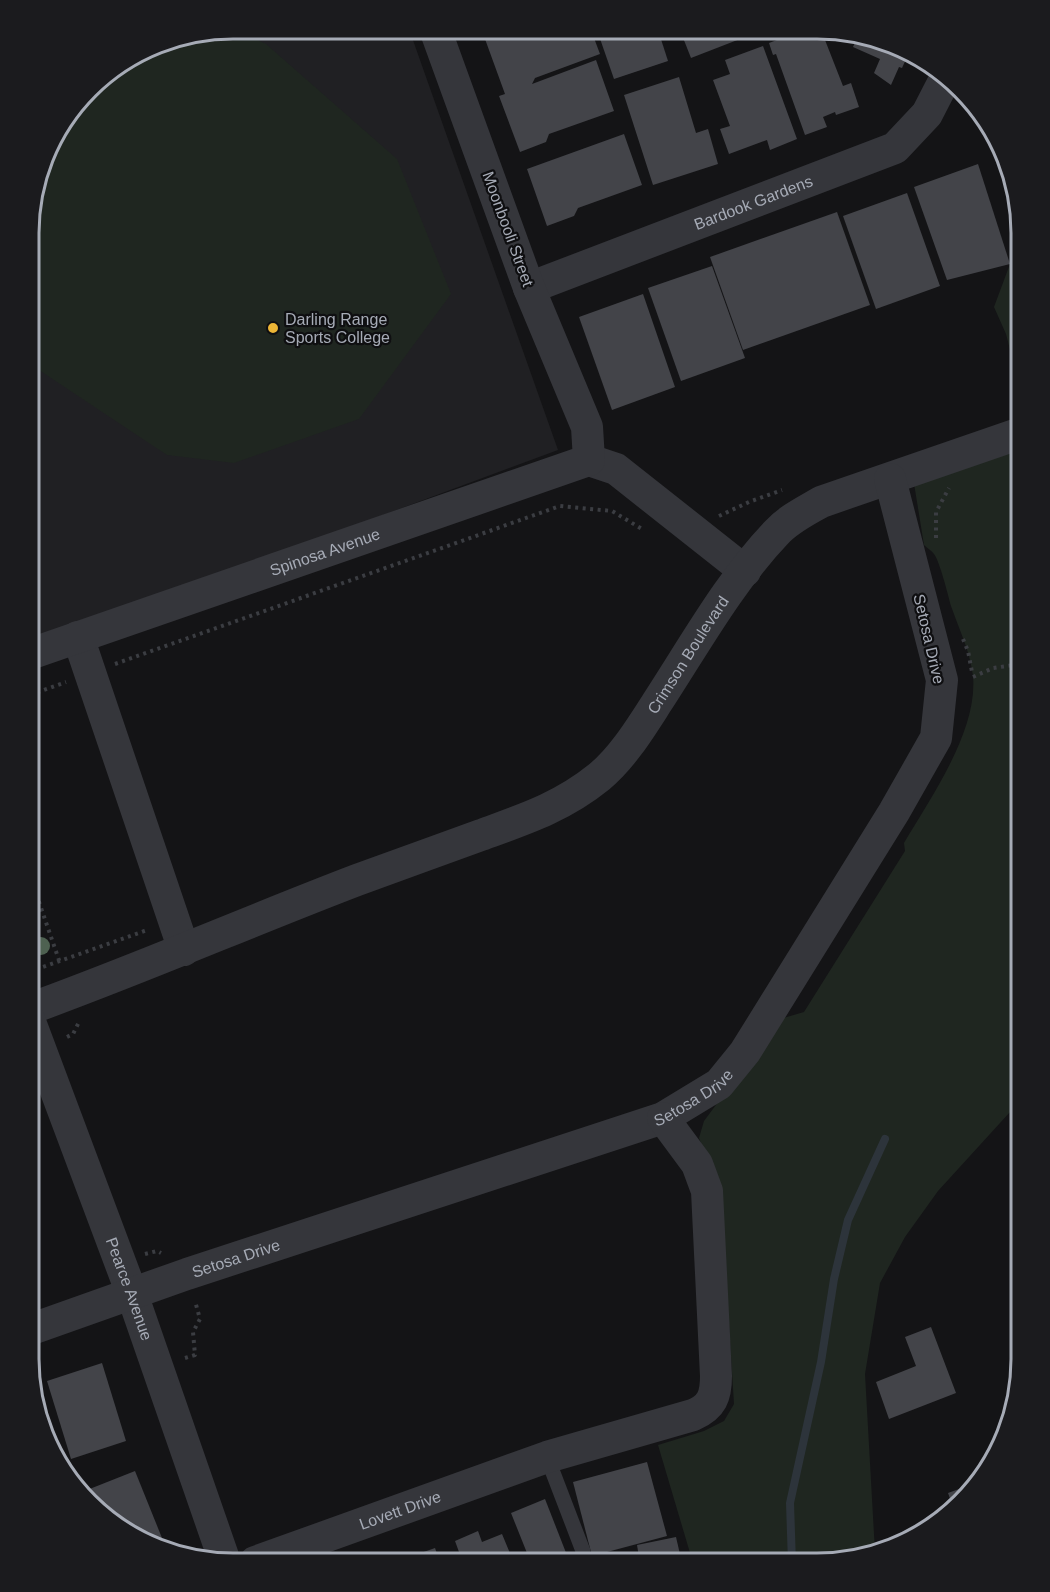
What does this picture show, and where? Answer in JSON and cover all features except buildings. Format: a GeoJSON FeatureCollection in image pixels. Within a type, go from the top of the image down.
{"type":"FeatureCollection","features":[{"type":"Feature","properties":{"kind":"street","name":"Moonbooli Street"},"geometry":{"type":"LineString","coordinates":[[439,39],[529,288],[587,427],[589,460]]}},
{"type":"Feature","properties":{"kind":"street","name":"Bardook Gardens"},"geometry":{"type":"LineString","coordinates":[[529,288],[895,148],[927,114],[942,85]]}},
{"type":"Feature","properties":{"kind":"street","name":"Crimson Boulevard"},"geometry":{"type":"LineString","coordinates":[[39,1005],[355,881],[533,816],[571,798],[601,775],[644,722],[745,571],[778,531],[799,514],[821,502],[1011,437]]}},
{"type":"Feature","properties":{"kind":"street"},"geometry":{"type":"LineString","coordinates":[[589,460],[616,469],[745,571]]}},
{"type":"Feature","properties":{"kind":"street","name":"Spinosa Avenue"},"geometry":{"type":"LineString","coordinates":[[39,651],[589,460]]}},
{"type":"Feature","properties":{"kind":"street","name":"Setosa Drive"},"geometry":{"type":"LineString","coordinates":[[39,1326],[187,1274],[663,1118],[719,1084],[745,1052],[894,812],[936,738],[942,680],[890,479]]}},
{"type":"Feature","properties":{"kind":"street"},"geometry":{"type":"LineString","coordinates":[[78,637],[184,950]]}},
{"type":"Feature","properties":{"kind":"street","name":"Pearce Avenue"},"geometry":{"type":"LineString","coordinates":[[39,1046],[132,1294],[222,1552]]}},
{"type":"Feature","properties":{"kind":"street","name":"Lovett Drive"},"geometry":{"type":"LineString","coordinates":[[280,1553],[547,1457],[693,1414],[704,1410],[713,1402],[716,1376],[707,1191],[697,1164],[663,1118]]}},
{"type":"Feature","properties":{"kind":"lane"},"geometry":{"type":"LineString","coordinates":[[547,1457],[583,1551]]}},
{"type":"Feature","properties":{"kind":"path"},"geometry":{"type":"LineString","coordinates":[[935,546],[936,512],[944,495],[955,480]]}},
{"type":"Feature","properties":{"kind":"path"},"geometry":{"type":"LineString","coordinates":[[700,536],[713,520],[750,502],[793,486]]}},
{"type":"Feature","properties":{"kind":"path"},"geometry":{"type":"LineString","coordinates":[[39,692],[560,506],[612,511],[643,529]]}},
{"type":"Feature","properties":{"kind":"path"},"geometry":{"type":"LineString","coordinates":[[973,677],[993,668],[1011,665]]}},
{"type":"Feature","properties":{"kind":"path"},"geometry":{"type":"LineString","coordinates":[[39,901],[70,994],[81,1018],[73,1034],[63,1038]]}},
{"type":"Feature","properties":{"kind":"path"},"geometry":{"type":"LineString","coordinates":[[39,968],[174,920]]}},
{"type":"Feature","properties":{"kind":"path"},"geometry":{"type":"LineString","coordinates":[[139,1256],[157,1251],[168,1258],[183,1258],[200,1319],[193,1332],[195,1354],[158,1368]]}},
{"type":"Feature","properties":{"kind":"shaded area","name":"Darling Range Sports College"},"geometry":{"type":"Polygon","coordinates":[[[233,39],[413,39],[558,450],[39,643],[39,233],[46,183],[59,147],[72,125],[105,87],[147,59],[171,49],[195,43],[233,39]]]}},
{"type":"Feature","properties":{"kind":"shaded area"},"geometry":{"type":"Polygon","coordinates":[[[255,39],[266,44],[397,159],[451,294],[359,419],[234,463],[167,455],[39,370],[39,233],[46,183],[59,147],[79,115],[105,87],[125,72],[171,49],[208,41],[255,39]]]}},
{"type":"Feature","properties":{"kind":"shaded area"},"geometry":{"type":"Polygon","coordinates":[[[1010,264],[1011,353],[1006,334],[994,307],[1010,264]]]}},
{"type":"Feature","properties":{"kind":"shaded area"},"geometry":{"type":"Polygon","coordinates":[[[1011,436],[1011,1111],[938,1191],[905,1237],[880,1283],[865,1374],[875,1543],[855,1549],[817,1553],[690,1553],[658,1445],[704,1431],[724,1421],[734,1404],[721,1198],[699,1138],[704,1121],[780,1019],[804,1012],[905,851],[904,843],[939,784],[960,741],[973,697],[972,667],[967,649],[939,564],[934,554],[924,545],[912,471],[1011,436]]]}},
{"type":"Feature","properties":{"kind":"waterway"},"geometry":{"type":"LineString","coordinates":[[792,1553],[790,1503],[821,1362],[834,1279],[848,1220],[885,1139]]}},
{"type":"Feature","properties":{"kind":"place","name":"Darling Range Sports College"},"geometry":{"type":"Point","coordinates":[273,328]}}]}
